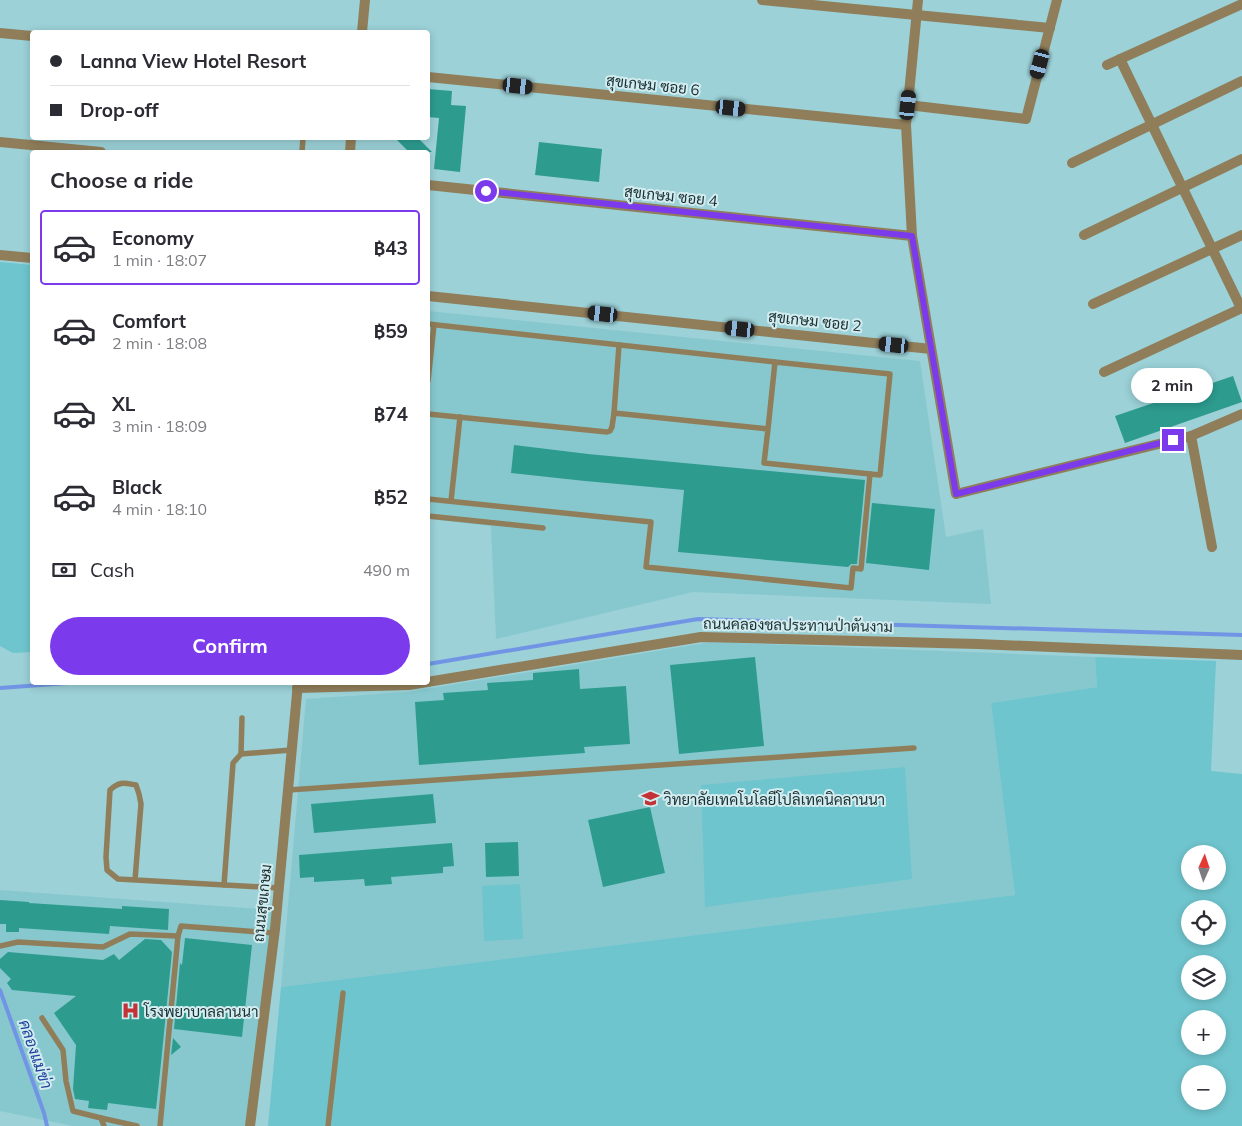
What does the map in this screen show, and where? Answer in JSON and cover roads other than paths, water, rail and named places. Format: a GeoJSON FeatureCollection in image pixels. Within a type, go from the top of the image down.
{"type":"FeatureCollection","features":[{"type":"Feature","properties":{"kind":"street"},"geometry":{"type":"LineString","coordinates":[[362,30],[365,0]]}},
{"type":"Feature","properties":{"kind":"street"},"geometry":{"type":"LineString","coordinates":[[762,0],[1050,28]]}},
{"type":"Feature","properties":{"kind":"street"},"geometry":{"type":"LineString","coordinates":[[918,0],[906,125],[912,236],[956,494],[1191,436],[1242,414]]}},
{"type":"Feature","properties":{"kind":"street"},"geometry":{"type":"LineString","coordinates":[[908,105],[1026,119],[1057,0]]}},
{"type":"Feature","properties":{"kind":"street"},"geometry":{"type":"LineString","coordinates":[[1107,65],[1242,4]]}},
{"type":"Feature","properties":{"kind":"street"},"geometry":{"type":"LineString","coordinates":[[0,33],[30,36]]}},
{"type":"Feature","properties":{"kind":"street"},"geometry":{"type":"LineString","coordinates":[[1104,372],[1241,308],[1120,59]]}},
{"type":"Feature","properties":{"kind":"street","name":"สุขเกษม ซอย 6"},"geometry":{"type":"LineString","coordinates":[[430,77],[906,125]]}},
{"type":"Feature","properties":{"kind":"street"},"geometry":{"type":"LineString","coordinates":[[1072,163],[1242,81]]}},
{"type":"Feature","properties":{"kind":"street"},"geometry":{"type":"LineString","coordinates":[[0,142],[81,150]]}},
{"type":"Feature","properties":{"kind":"street"},"geometry":{"type":"LineString","coordinates":[[1084,235],[1242,159]]}},
{"type":"Feature","properties":{"kind":"street","name":"สุขเกษม ซอย 4"},"geometry":{"type":"LineString","coordinates":[[430,185],[912,236]]}},
{"type":"Feature","properties":{"kind":"street"},"geometry":{"type":"LineString","coordinates":[[1093,304],[1242,234]]}},
{"type":"Feature","properties":{"kind":"street"},"geometry":{"type":"LineString","coordinates":[[0,255],[30,258]]}},
{"type":"Feature","properties":{"kind":"street","name":"สุขเกษม ซอย 2"},"geometry":{"type":"LineString","coordinates":[[430,296],[931,348]]}},
{"type":"Feature","properties":{"kind":"street"},"geometry":{"type":"LineString","coordinates":[[1191,436],[1212,548]]}},
{"type":"Feature","properties":{"kind":"street","name":"ถนนคลองชลประทานป่าตันงาม"},"geometry":{"type":"LineString","coordinates":[[430,682],[701,637],[978,644],[1242,655]]}},
{"type":"Feature","properties":{"kind":"street","name":"ถนนคลองชลประทานป่าตันงาม"},"geometry":{"type":"LineString","coordinates":[[297,685],[415,685]]}},
{"type":"Feature","properties":{"kind":"street","name":"ถนนสุขเกษม"},"geometry":{"type":"LineString","coordinates":[[250,1126],[279,888],[297,685]]}},
{"type":"Feature","properties":{"kind":"lane"},"geometry":{"type":"LineString","coordinates":[[430,343],[431,324],[890,374],[880,475],[764,463],[775,362]]}},
{"type":"Feature","properties":{"kind":"lane"},"geometry":{"type":"LineString","coordinates":[[430,414],[610,431],[614,413],[619,345]]}},
{"type":"Feature","properties":{"kind":"lane"},"geometry":{"type":"LineString","coordinates":[[614,413],[768,429]]}},
{"type":"Feature","properties":{"kind":"lane"},"geometry":{"type":"LineString","coordinates":[[451,501],[460,417]]}},
{"type":"Feature","properties":{"kind":"lane"},"geometry":{"type":"LineString","coordinates":[[430,499],[651,522],[646,567],[850,588],[853,568],[861,569],[870,474]]}},
{"type":"Feature","properties":{"kind":"lane"},"geometry":{"type":"LineString","coordinates":[[430,516],[543,528]]}},
{"type":"Feature","properties":{"kind":"lane"},"geometry":{"type":"LineString","coordinates":[[224,885],[233,763],[241,754],[242,718]]}},
{"type":"Feature","properties":{"kind":"lane"},"geometry":{"type":"LineString","coordinates":[[288,790],[914,748]]}},
{"type":"Feature","properties":{"kind":"lane"},"geometry":{"type":"LineString","coordinates":[[241,754],[292,750]]}},
{"type":"Feature","properties":{"kind":"lane"},"geometry":{"type":"LineString","coordinates":[[134,880],[141,804],[140,794],[136,786],[123,783],[116,784],[110,790],[106,857],[107,870],[118,879],[134,880],[279,888]]}},
{"type":"Feature","properties":{"kind":"lane"},"geometry":{"type":"LineString","coordinates":[[160,1126],[178,936],[181,926],[274,933]]}},
{"type":"Feature","properties":{"kind":"lane"},"geometry":{"type":"LineString","coordinates":[[0,946],[18,942],[103,947],[130,934],[178,936]]}},
{"type":"Feature","properties":{"kind":"lane"},"geometry":{"type":"LineString","coordinates":[[328,1126],[343,993]]}},
{"type":"Feature","properties":{"kind":"lane"},"geometry":{"type":"LineString","coordinates":[[42,1018],[63,1050],[66,1081],[73,1111],[137,1126]]}},
{"type":"Feature","properties":{"kind":"lane"},"geometry":{"type":"LineString","coordinates":[[101,1118],[104,1126]]}},
{"type":"Feature","properties":{"kind":"waterway"},"geometry":{"type":"LineString","coordinates":[[430,664],[698,619],[1242,635]]}},
{"type":"Feature","properties":{"kind":"waterway"},"geometry":{"type":"LineString","coordinates":[[0,688],[40,685]]}},
{"type":"Feature","properties":{"kind":"waterway","name":"คลองแม่ข่า"},"geometry":{"type":"LineString","coordinates":[[0,990],[47,1126]]}},
{"type":"Feature","properties":{"kind":"place","name":"วิทยาลัยเทคโนโลยีโปลิเทคนิคลานนา"},"geometry":{"type":"Point","coordinates":[650,799]}},
{"type":"Feature","properties":{"kind":"place","name":"โรงพยาบาลลานนา"},"geometry":{"type":"Point","coordinates":[130,1011]}}]}
